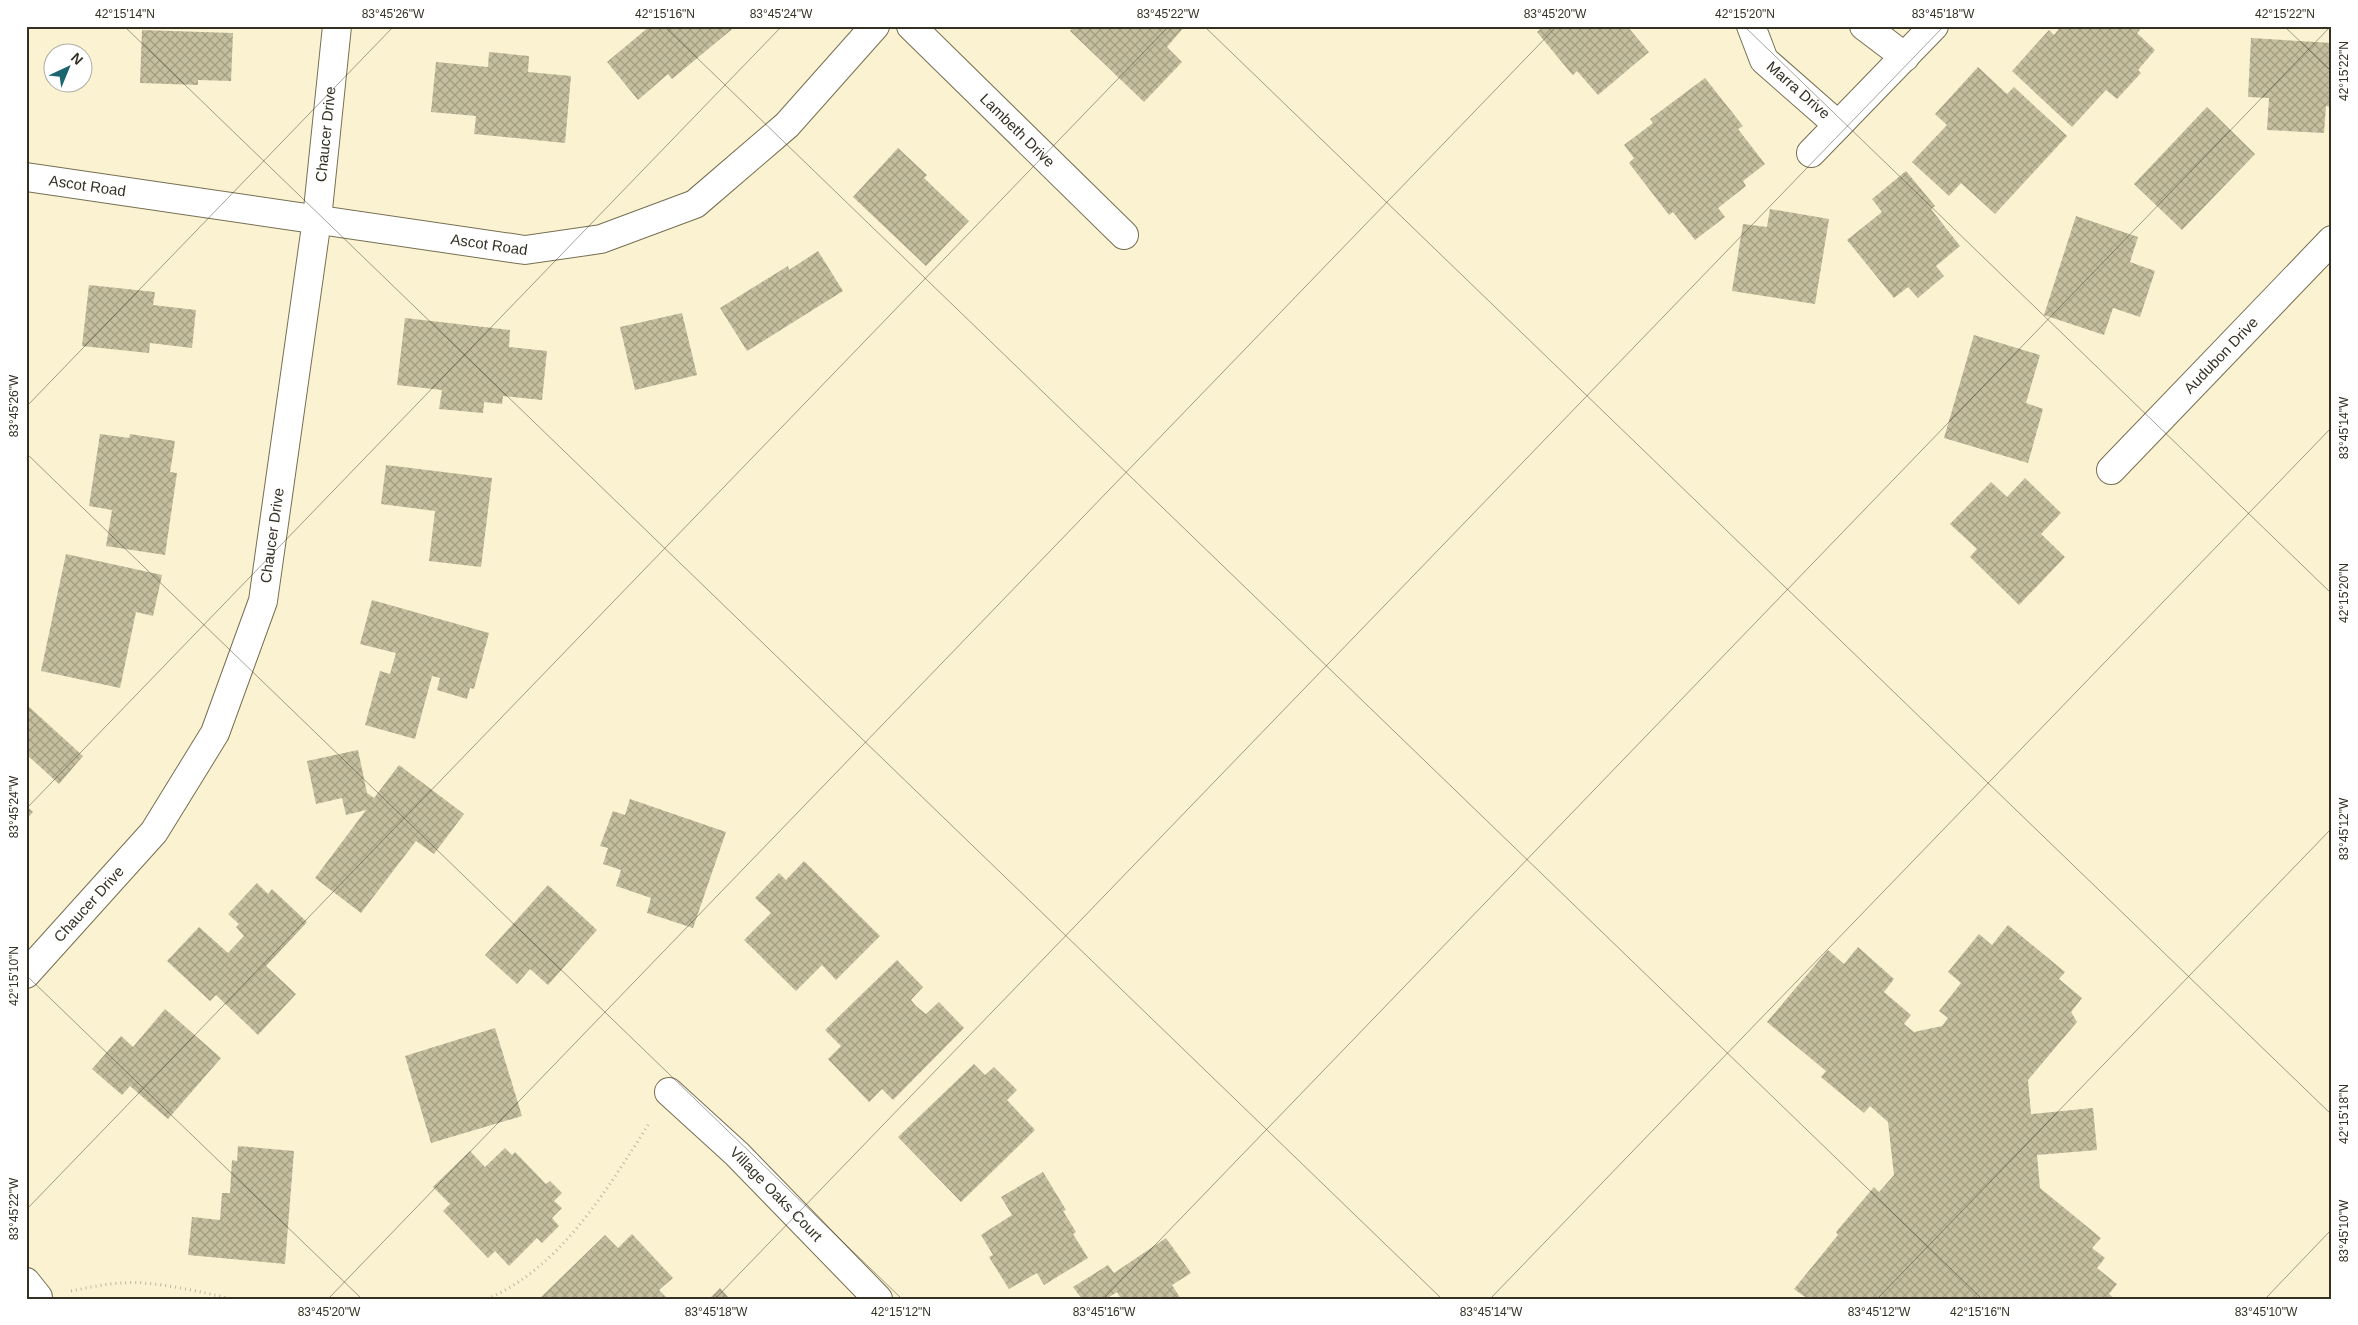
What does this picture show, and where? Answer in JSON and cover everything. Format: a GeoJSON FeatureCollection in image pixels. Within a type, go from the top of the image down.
{"type":"FeatureCollection","features":[{"type":"Feature","properties":{"kind":"street","name":"Chaucer Drive"},"geometry":{"type":"LineString","coordinates":[[26,974],[154,832],[215,734],[263,601],[318,220],[337,26]]}},
{"type":"Feature","properties":{"kind":"street","name":"Ascot Road"},"geometry":{"type":"LineString","coordinates":[[26,177],[525,250],[601,239],[695,204],[787,125],[875,26]]}},
{"type":"Feature","properties":{"kind":"street","name":"Lambeth Drive"},"geometry":{"type":"LineString","coordinates":[[910,26],[1124,235]]}},
{"type":"Feature","properties":{"kind":"street","name":"Marra Drive"},"geometry":{"type":"LineString","coordinates":[[1750,26],[1764,60],[1838,125]]}},
{"type":"Feature","properties":{"kind":"street"},"geometry":{"type":"LineString","coordinates":[[1864,26],[1905,57]]}},
{"type":"Feature","properties":{"kind":"street","name":"Marra Drive"},"geometry":{"type":"LineString","coordinates":[[1811,153],[1934,26]]}},
{"type":"Feature","properties":{"kind":"street","name":"Audubon Drive"},"geometry":{"type":"LineString","coordinates":[[2111,470],[2332,240]]}},
{"type":"Feature","properties":{"kind":"street","name":"Village Oaks Court"},"geometry":{"type":"LineString","coordinates":[[669,1092],[737,1154],[878,1299]]}},
{"type":"Feature","properties":{"kind":"path"},"geometry":{"type":"LineString","coordinates":[[487,1299],[522,1281],[568,1240],[617,1174],[669,1092]]}},
{"type":"Feature","properties":{"kind":"path"},"geometry":{"type":"LineString","coordinates":[[32,1289],[121,1283],[196,1290],[232,1299]]}},
{"type":"Feature","properties":{"kind":"building"},"geometry":{"type":"Polygon","coordinates":[[[650,26],[736,26],[672,79],[668,74],[638,100],[607,62],[650,26]]]}},
{"type":"Feature","properties":{"kind":"building"},"geometry":{"type":"Polygon","coordinates":[[[1074,26],[1185,26],[1167,47],[1182,62],[1144,102],[1070,31],[1074,26]]]}},
{"type":"Feature","properties":{"kind":"building"},"geometry":{"type":"Polygon","coordinates":[[[1544,26],[1627,26],[1649,52],[1598,95],[1577,71],[1573,75],[1570,72],[1537,32],[1544,26]]]}},
{"type":"Feature","properties":{"kind":"building"},"geometry":{"type":"Polygon","coordinates":[[[2061,26],[2136,26],[2140,30],[2137,33],[2155,50],[2138,70],[2141,73],[2117,99],[2106,90],[2072,127],[2012,71],[2049,30],[2054,35],[2061,26]]]}},
{"type":"Feature","properties":{"kind":"building"},"geometry":{"type":"Polygon","coordinates":[[[142,30],[233,33],[231,81],[198,80],[198,85],[140,83],[142,30]]]}},
{"type":"Feature","properties":{"kind":"building"},"geometry":{"type":"Polygon","coordinates":[[[2251,38],[2332,43],[2332,107],[2326,106],[2324,133],[2267,130],[2269,98],[2248,97],[2251,38]]]}},
{"type":"Feature","properties":{"kind":"building"},"geometry":{"type":"Polygon","coordinates":[[[489,52],[529,56],[528,72],[571,76],[565,143],[474,134],[476,116],[431,112],[436,62],[488,67],[489,52]]]}},
{"type":"Feature","properties":{"kind":"building"},"geometry":{"type":"Polygon","coordinates":[[[1978,67],[2007,94],[2014,87],[2067,136],[1995,214],[1961,183],[1949,196],[1912,162],[1947,125],[1935,114],[1978,67]]]}},
{"type":"Feature","properties":{"kind":"building"},"geometry":{"type":"Polygon","coordinates":[[[1705,78],[1743,126],[1738,129],[1765,164],[1743,181],[1746,186],[1718,208],[1725,217],[1695,240],[1673,212],[1669,215],[1629,163],[1634,158],[1624,145],[1653,123],[1650,119],[1705,78]]]}},
{"type":"Feature","properties":{"kind":"building"},"geometry":{"type":"Polygon","coordinates":[[[2207,107],[2255,154],[2182,230],[2134,184],[2207,107]]]}},
{"type":"Feature","properties":{"kind":"building"},"geometry":{"type":"Polygon","coordinates":[[[898,148],[927,175],[924,178],[969,221],[926,266],[853,197],[898,148]]]}},
{"type":"Feature","properties":{"kind":"building"},"geometry":{"type":"Polygon","coordinates":[[[1906,171],[1935,206],[1931,209],[1960,246],[1936,266],[1944,276],[1918,298],[1908,287],[1894,298],[1847,240],[1882,212],[1872,199],[1906,171]]]}},
{"type":"Feature","properties":{"kind":"building"},"geometry":{"type":"Polygon","coordinates":[[[1770,209],[1829,219],[1815,304],[1732,291],[1743,224],[1767,227],[1770,209]]]}},
{"type":"Feature","properties":{"kind":"building"},"geometry":{"type":"Polygon","coordinates":[[[2076,216],[2138,237],[2130,262],[2155,271],[2140,317],[2113,308],[2104,335],[2044,315],[2076,216]]]}},
{"type":"Feature","properties":{"kind":"building"},"geometry":{"type":"Polygon","coordinates":[[[818,251],[843,291],[747,351],[720,308],[788,266],[789,270],[818,251]]]}},
{"type":"Feature","properties":{"kind":"building"},"geometry":{"type":"Polygon","coordinates":[[[89,285],[155,292],[153,305],[196,310],[192,348],[150,343],[149,353],[82,346],[89,285]]]}},
{"type":"Feature","properties":{"kind":"building"},"geometry":{"type":"Polygon","coordinates":[[[682,313],[697,375],[635,390],[620,327],[682,313]]]}},
{"type":"Feature","properties":{"kind":"building"},"geometry":{"type":"Polygon","coordinates":[[[405,318],[510,330],[509,347],[547,351],[542,400],[503,396],[502,404],[484,402],[483,413],[439,409],[442,390],[397,385],[405,318]]]}},
{"type":"Feature","properties":{"kind":"building"},"geometry":{"type":"Polygon","coordinates":[[[1974,335],[2040,355],[2026,403],[2043,409],[2028,463],[1944,438],[1974,335]]]}},
{"type":"Feature","properties":{"kind":"building"},"geometry":{"type":"Polygon","coordinates":[[[100,434],[129,438],[130,434],[175,441],[170,472],[177,473],[165,555],[106,546],[112,510],[89,506],[100,434]]]}},
{"type":"Feature","properties":{"kind":"building"},"geometry":{"type":"Polygon","coordinates":[[[386,465],[492,478],[481,567],[429,561],[435,511],[381,504],[386,465]]]}},
{"type":"Feature","properties":{"kind":"building"},"geometry":{"type":"Polygon","coordinates":[[[2025,478],[2061,513],[2041,534],[2065,557],[2019,605],[1970,557],[1977,549],[1950,524],[1991,482],[2007,497],[2025,478]]]}},
{"type":"Feature","properties":{"kind":"building"},"geometry":{"type":"Polygon","coordinates":[[[66,554],[162,575],[153,616],[136,612],[120,688],[41,671],[66,554]]]}},
{"type":"Feature","properties":{"kind":"building"},"geometry":{"type":"Polygon","coordinates":[[[372,600],[489,633],[474,689],[470,688],[467,699],[437,690],[440,678],[432,676],[415,739],[365,725],[380,671],[390,674],[396,653],[360,644],[372,600]]]}},
{"type":"Feature","properties":{"kind":"building"},"geometry":{"type":"Polygon","coordinates":[[[26,704],[83,756],[59,784],[26,754],[26,704]]]}},
{"type":"Feature","properties":{"kind":"building"},"geometry":{"type":"Polygon","coordinates":[[[358,750],[367,793],[374,798],[399,765],[464,814],[434,854],[416,841],[361,913],[315,878],[366,810],[346,815],[342,798],[316,804],[307,761],[358,750]]]}},
{"type":"Feature","properties":{"kind":"building"},"geometry":{"type":"Polygon","coordinates":[[[630,799],[726,832],[693,928],[647,913],[651,898],[616,886],[621,870],[603,864],[608,848],[600,846],[613,811],[625,815],[630,799]]]}},
{"type":"Feature","properties":{"kind":"building"},"geometry":{"type":"Polygon","coordinates":[[[26,806],[33,812],[26,820],[26,806]]]}},
{"type":"Feature","properties":{"kind":"building"},"geometry":{"type":"Polygon","coordinates":[[[804,861],[880,936],[836,980],[822,965],[796,991],[744,940],[771,913],[755,898],[779,873],[786,880],[804,861]]]}},
{"type":"Feature","properties":{"kind":"building"},"geometry":{"type":"Polygon","coordinates":[[[257,883],[268,894],[272,889],[307,922],[266,966],[296,994],[258,1035],[216,995],[210,1001],[167,961],[199,927],[228,953],[244,936],[236,927],[239,924],[228,914],[257,883]]]}},
{"type":"Feature","properties":{"kind":"building"},"geometry":{"type":"Polygon","coordinates":[[[548,885],[597,930],[548,985],[530,969],[517,984],[485,955],[548,885]]]}},
{"type":"Feature","properties":{"kind":"building"},"geometry":{"type":"Polygon","coordinates":[[[2008,925],[2065,972],[2059,979],[2082,998],[2071,1012],[2077,1022],[2028,1080],[2031,1114],[2093,1108],[2097,1150],[2037,1155],[2040,1188],[2101,1238],[2092,1248],[2105,1258],[2097,1268],[2117,1284],[2109,1294],[2115,1299],[1804,1299],[1805,1297],[1794,1289],[1838,1235],[1836,1232],[1874,1187],[1879,1192],[1894,1175],[1888,1122],[1870,1106],[1864,1113],[1821,1077],[1826,1071],[1767,1022],[1828,950],[1844,964],[1858,947],[1894,979],[1884,992],[1911,1015],[1904,1024],[1914,1032],[1942,1026],[1948,1018],[1939,1011],[1961,983],[1948,972],[1979,934],[1992,945],[2008,925]]]}},
{"type":"Feature","properties":{"kind":"building"},"geometry":{"type":"Polygon","coordinates":[[[897,960],[923,987],[911,1000],[916,1006],[926,1014],[939,1002],[964,1028],[893,1100],[882,1089],[869,1102],[828,1059],[841,1046],[825,1030],[897,960]]]}},
{"type":"Feature","properties":{"kind":"building"},"geometry":{"type":"Polygon","coordinates":[[[165,1009],[221,1058],[168,1119],[130,1086],[122,1095],[92,1069],[121,1036],[133,1047],[165,1009]]]}},
{"type":"Feature","properties":{"kind":"building"},"geometry":{"type":"Polygon","coordinates":[[[495,1028],[522,1116],[431,1143],[405,1056],[495,1028]]]}},
{"type":"Feature","properties":{"kind":"building"},"geometry":{"type":"Polygon","coordinates":[[[974,1064],[985,1075],[994,1067],[1017,1090],[1007,1100],[1035,1130],[961,1202],[898,1137],[974,1064]]]}},
{"type":"Feature","properties":{"kind":"building"},"geometry":{"type":"Polygon","coordinates":[[[238,1146],[294,1151],[285,1264],[188,1255],[192,1217],[220,1220],[222,1193],[230,1193],[232,1160],[237,1161],[238,1146]]]}},
{"type":"Feature","properties":{"kind":"building"},"geometry":{"type":"Polygon","coordinates":[[[505,1148],[512,1155],[515,1152],[546,1184],[550,1181],[562,1193],[554,1201],[562,1208],[552,1218],[559,1226],[542,1243],[537,1238],[509,1266],[495,1251],[488,1258],[443,1211],[450,1204],[433,1187],[470,1151],[485,1167],[505,1148]]]}},
{"type":"Feature","properties":{"kind":"building"},"geometry":{"type":"Polygon","coordinates":[[[1043,1172],[1066,1210],[1063,1211],[1076,1232],[1073,1234],[1088,1258],[1044,1285],[1037,1273],[1009,1289],[989,1257],[993,1255],[981,1235],[1012,1215],[1001,1197],[1043,1172]]]}},
{"type":"Feature","properties":{"kind":"building"},"geometry":{"type":"Polygon","coordinates":[[[632,1234],[673,1278],[659,1290],[668,1299],[539,1299],[605,1235],[618,1248],[632,1234]]]}},
{"type":"Feature","properties":{"kind":"building"},"geometry":{"type":"Polygon","coordinates":[[[1166,1238],[1191,1273],[1172,1285],[1181,1299],[1121,1299],[1117,1292],[1106,1299],[1082,1299],[1073,1287],[1108,1265],[1114,1273],[1166,1238]]]}},
{"type":"Feature","properties":{"kind":"building"},"geometry":{"type":"Polygon","coordinates":[[[720,1288],[730,1299],[709,1299],[720,1288]]]}}]}
